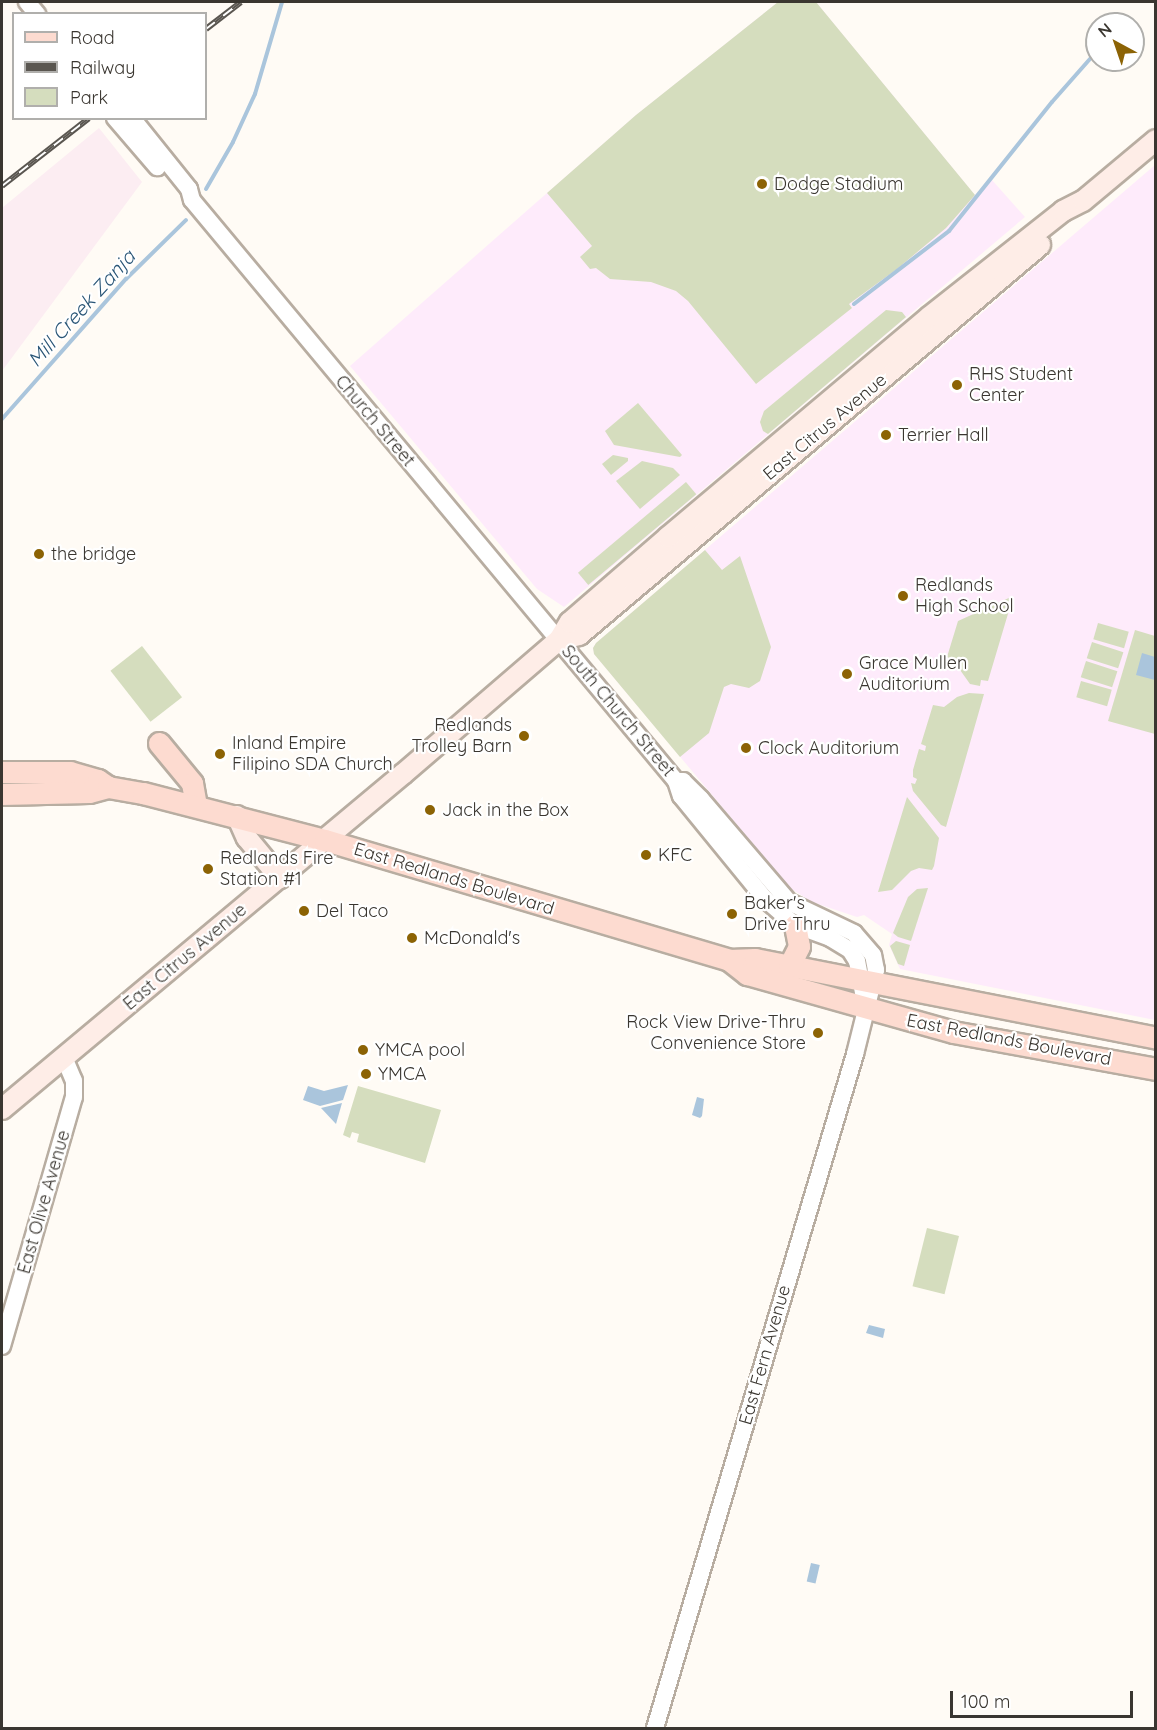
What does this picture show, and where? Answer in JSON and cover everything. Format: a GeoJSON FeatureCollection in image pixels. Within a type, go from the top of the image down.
{"type":"FeatureCollection","features":[{"type":"Feature","properties":{"kind":"main road","name":"East Citrus Avenue"},"geometry":{"type":"LineString","coordinates":[[2,1109],[280,878],[559,640],[579,635],[1075,215],[1083,201],[1155,140]]}},
{"type":"Feature","properties":{"kind":"main road"},"geometry":{"type":"LineString","coordinates":[[159,743],[192,783],[196,805]]}},
{"type":"Feature","properties":{"kind":"main road","name":"East Redlands Boulevard"},"geometry":{"type":"LineString","coordinates":[[2,772],[70,772],[98,780],[108,787],[196,805],[325,840],[729,960],[755,959],[1155,1038]]}},
{"type":"Feature","properties":{"kind":"main road","name":"East Redlands Boulevard"},"geometry":{"type":"LineString","coordinates":[[2,794],[89,792],[108,787]]}},
{"type":"Feature","properties":{"kind":"main road"},"geometry":{"type":"LineString","coordinates":[[237,816],[247,838],[280,878]]}},
{"type":"Feature","properties":{"kind":"main road"},"geometry":{"type":"LineString","coordinates":[[789,966],[799,946],[795,925]]}},
{"type":"Feature","properties":{"kind":"main road","name":"East Redlands Boulevard"},"geometry":{"type":"LineString","coordinates":[[729,960],[747,974],[953,1032],[1155,1069]]}},
{"type":"Feature","properties":{"kind":"street","name":"Church Street"},"geometry":{"type":"LineString","coordinates":[[117,120],[180,195],[192,200]]}},
{"type":"Feature","properties":{"kind":"street","name":"Church Street"},"geometry":{"type":"LineString","coordinates":[[134,120],[189,189],[192,200],[559,640]]}},
{"type":"Feature","properties":{"kind":"street","name":"South Church Street"},"geometry":{"type":"LineString","coordinates":[[559,640],[676,781],[681,796],[765,899],[795,925],[830,938],[850,950],[867,981]]}},
{"type":"Feature","properties":{"kind":"street","name":"South Church Street"},"geometry":{"type":"LineString","coordinates":[[676,781],[683,781],[701,799],[779,893],[801,909],[848,928],[865,943],[876,962],[867,981]]}},
{"type":"Feature","properties":{"kind":"street","name":"East Fern Avenue"},"geometry":{"type":"LineString","coordinates":[[655,1728],[855,1054],[866,1008],[867,981]]}},
{"type":"Feature","properties":{"kind":"street","name":"East Olive Avenue"},"geometry":{"type":"LineString","coordinates":[[2,1346],[74,1097],[74,1081],[64,1058]]}},
{"type":"Feature","properties":{"kind":"shaded area"},"geometry":{"type":"Polygon","coordinates":[[[778,2],[816,2],[975,195],[992,180],[1025,217],[564,607],[537,589],[350,366],[636,115],[778,2]]]}},
{"type":"Feature","properties":{"kind":"shaded area"},"geometry":{"type":"Polygon","coordinates":[[[99,128],[142,182],[2,371],[2,208],[99,128]]]}},
{"type":"Feature","properties":{"kind":"shaded area","name":"Redlands High School"},"geometry":{"type":"Polygon","coordinates":[[[1155,165],[1155,1020],[900,969],[889,945],[892,934],[864,915],[857,917],[812,902],[790,888],[594,654],[593,648],[596,643],[1155,165]]]}},
{"type":"Feature","properties":{"kind":"green space","name":"Dodge Stadium"},"geometry":{"type":"Polygon","coordinates":[[[778,2],[816,2],[975,195],[946,228],[897,269],[849,304],[852,308],[756,384],[688,301],[676,291],[651,282],[610,279],[596,268],[590,269],[580,257],[592,246],[547,193],[636,115],[778,2]]]}},
{"type":"Feature","properties":{"kind":"green space"},"geometry":{"type":"Polygon","coordinates":[[[886,310],[902,312],[906,317],[768,434],[763,431],[760,422],[764,411],[886,310]]]}},
{"type":"Feature","properties":{"kind":"green space"},"geometry":{"type":"Polygon","coordinates":[[[638,403],[682,455],[680,457],[614,445],[605,431],[638,403]]]}},
{"type":"Feature","properties":{"kind":"green space"},"geometry":{"type":"Polygon","coordinates":[[[613,455],[628,458],[628,461],[611,475],[602,464],[613,455]]]}},
{"type":"Feature","properties":{"kind":"green space"},"geometry":{"type":"Polygon","coordinates":[[[642,461],[673,468],[680,475],[640,509],[616,481],[642,461]]]}},
{"type":"Feature","properties":{"kind":"green space"},"geometry":{"type":"Polygon","coordinates":[[[686,482],[696,494],[588,585],[578,573],[686,482]]]}},
{"type":"Feature","properties":{"kind":"green space"},"geometry":{"type":"Polygon","coordinates":[[[705,550],[722,570],[740,556],[771,647],[760,681],[749,688],[731,684],[724,687],[709,733],[680,757],[594,654],[593,648],[705,550]]]}},
{"type":"Feature","properties":{"kind":"green space"},"geometry":{"type":"Polygon","coordinates":[[[1013,597],[988,681],[981,680],[980,686],[970,684],[953,660],[947,657],[958,621],[1013,597]]]}},
{"type":"Feature","properties":{"kind":"green space"},"geometry":{"type":"Polygon","coordinates":[[[1098,623],[1129,632],[1124,648],[1093,639],[1098,623]]]}},
{"type":"Feature","properties":{"kind":"green space"},"geometry":{"type":"Polygon","coordinates":[[[1135,630],[1155,636],[1155,734],[1108,721],[1135,630]]]}},
{"type":"Feature","properties":{"kind":"green space"},"geometry":{"type":"Polygon","coordinates":[[[1092,642],[1123,652],[1118,668],[1087,658],[1092,642]]]}},
{"type":"Feature","properties":{"kind":"green space"},"geometry":{"type":"Polygon","coordinates":[[[142,646],[182,697],[150,722],[110,671],[142,646]]]}},
{"type":"Feature","properties":{"kind":"green space"},"geometry":{"type":"Polygon","coordinates":[[[1086,661],[1117,671],[1112,687],[1081,677],[1086,661]]]}},
{"type":"Feature","properties":{"kind":"green space"},"geometry":{"type":"Polygon","coordinates":[[[1081,681],[1112,690],[1107,706],[1076,697],[1081,681]]]}},
{"type":"Feature","properties":{"kind":"green space"},"geometry":{"type":"Polygon","coordinates":[[[969,693],[984,694],[946,827],[941,825],[913,791],[911,783],[915,784],[917,779],[913,777],[913,770],[919,749],[925,751],[926,746],[921,744],[933,705],[944,707],[957,697],[969,693]]]}},
{"type":"Feature","properties":{"kind":"green space"},"geometry":{"type":"Polygon","coordinates":[[[907,797],[939,838],[934,866],[932,870],[919,868],[911,871],[892,890],[878,892],[907,797]]]}},
{"type":"Feature","properties":{"kind":"green space"},"geometry":{"type":"Polygon","coordinates":[[[928,888],[911,941],[898,937],[893,933],[908,897],[917,889],[928,888]]]}},
{"type":"Feature","properties":{"kind":"green space"},"geometry":{"type":"Polygon","coordinates":[[[896,941],[910,945],[904,966],[898,964],[890,946],[896,941]]]}},
{"type":"Feature","properties":{"kind":"green space"},"geometry":{"type":"Polygon","coordinates":[[[358,1086],[441,1110],[425,1163],[357,1142],[359,1134],[352,1132],[350,1138],[343,1135],[358,1086]]]}},
{"type":"Feature","properties":{"kind":"green space"},"geometry":{"type":"Polygon","coordinates":[[[927,1228],[959,1236],[945,1294],[912,1286],[927,1228]]]}},
{"type":"Feature","properties":{"kind":"water"},"geometry":{"type":"Polygon","coordinates":[[[1142,653],[1155,657],[1155,680],[1136,675],[1142,653]]]}},
{"type":"Feature","properties":{"kind":"water"},"geometry":{"type":"Polygon","coordinates":[[[348,1085],[343,1100],[320,1106],[303,1100],[308,1086],[324,1091],[348,1085]]]}},
{"type":"Feature","properties":{"kind":"water"},"geometry":{"type":"Polygon","coordinates":[[[697,1097],[704,1099],[700,1118],[692,1115],[697,1097]]]}},
{"type":"Feature","properties":{"kind":"water"},"geometry":{"type":"Polygon","coordinates":[[[342,1103],[336,1124],[321,1108],[342,1103]]]}},
{"type":"Feature","properties":{"kind":"water"},"geometry":{"type":"Polygon","coordinates":[[[869,1325],[885,1329],[883,1338],[866,1333],[869,1325]]]}},
{"type":"Feature","properties":{"kind":"water"},"geometry":{"type":"Polygon","coordinates":[[[811,1563],[820,1565],[815,1584],[807,1582],[811,1563]]]}},
{"type":"Feature","properties":{"kind":"waterway","name":"Mill Creek Zanja"},"geometry":{"type":"LineString","coordinates":[[206,189],[233,142],[255,94],[282,2]]}},
{"type":"Feature","properties":{"kind":"waterway"},"geometry":{"type":"LineString","coordinates":[[854,304],[949,231],[1052,102],[1085,65]]}},
{"type":"Feature","properties":{"kind":"waterway","name":"Mill Creek Zanja"},"geometry":{"type":"LineString","coordinates":[[2,419],[126,279],[186,220]]}},
{"type":"Feature","properties":{"kind":"railway"},"geometry":{"type":"LineString","coordinates":[[207,28],[241,2]]}},
{"type":"Feature","properties":{"kind":"railway"},"geometry":{"type":"LineString","coordinates":[[2,186],[86,120]]}},
{"type":"Feature","properties":{"kind":"place","name":"Dodge Stadium"},"geometry":{"type":"Point","coordinates":[762,184]}},
{"type":"Feature","properties":{"kind":"place","name":"RHS Student Center"},"geometry":{"type":"Point","coordinates":[957,385]}},
{"type":"Feature","properties":{"kind":"place","name":"Terrier Hall"},"geometry":{"type":"Point","coordinates":[886,435]}},
{"type":"Feature","properties":{"kind":"place","name":"the bridge"},"geometry":{"type":"Point","coordinates":[39,554]}},
{"type":"Feature","properties":{"kind":"place","name":"Redlands High School"},"geometry":{"type":"Point","coordinates":[903,596]}},
{"type":"Feature","properties":{"kind":"place","name":"Grace Mullen Auditorium"},"geometry":{"type":"Point","coordinates":[847,674]}},
{"type":"Feature","properties":{"kind":"place","name":"Redlands Trolley Barn"},"geometry":{"type":"Point","coordinates":[524,736]}},
{"type":"Feature","properties":{"kind":"place","name":"Clock Auditorium"},"geometry":{"type":"Point","coordinates":[746,748]}},
{"type":"Feature","properties":{"kind":"place","name":"Inland Empire Filipino SDA Church"},"geometry":{"type":"Point","coordinates":[220,754]}},
{"type":"Feature","properties":{"kind":"place","name":"Jack in the Box"},"geometry":{"type":"Point","coordinates":[430,810]}},
{"type":"Feature","properties":{"kind":"place","name":"KFC"},"geometry":{"type":"Point","coordinates":[646,855]}},
{"type":"Feature","properties":{"kind":"place","name":"Redlands Fire Station #1"},"geometry":{"type":"Point","coordinates":[208,869]}},
{"type":"Feature","properties":{"kind":"place","name":"Del Taco"},"geometry":{"type":"Point","coordinates":[304,911]}},
{"type":"Feature","properties":{"kind":"place","name":"Baker's Drive Thru"},"geometry":{"type":"Point","coordinates":[732,914]}},
{"type":"Feature","properties":{"kind":"place","name":"McDonald's"},"geometry":{"type":"Point","coordinates":[412,938]}},
{"type":"Feature","properties":{"kind":"place","name":"Rock View Drive-Thru Convenience Store"},"geometry":{"type":"Point","coordinates":[818,1033]}},
{"type":"Feature","properties":{"kind":"place","name":"YMCA pool"},"geometry":{"type":"Point","coordinates":[363,1050]}},
{"type":"Feature","properties":{"kind":"place","name":"YMCA"},"geometry":{"type":"Point","coordinates":[366,1074]}}]}
